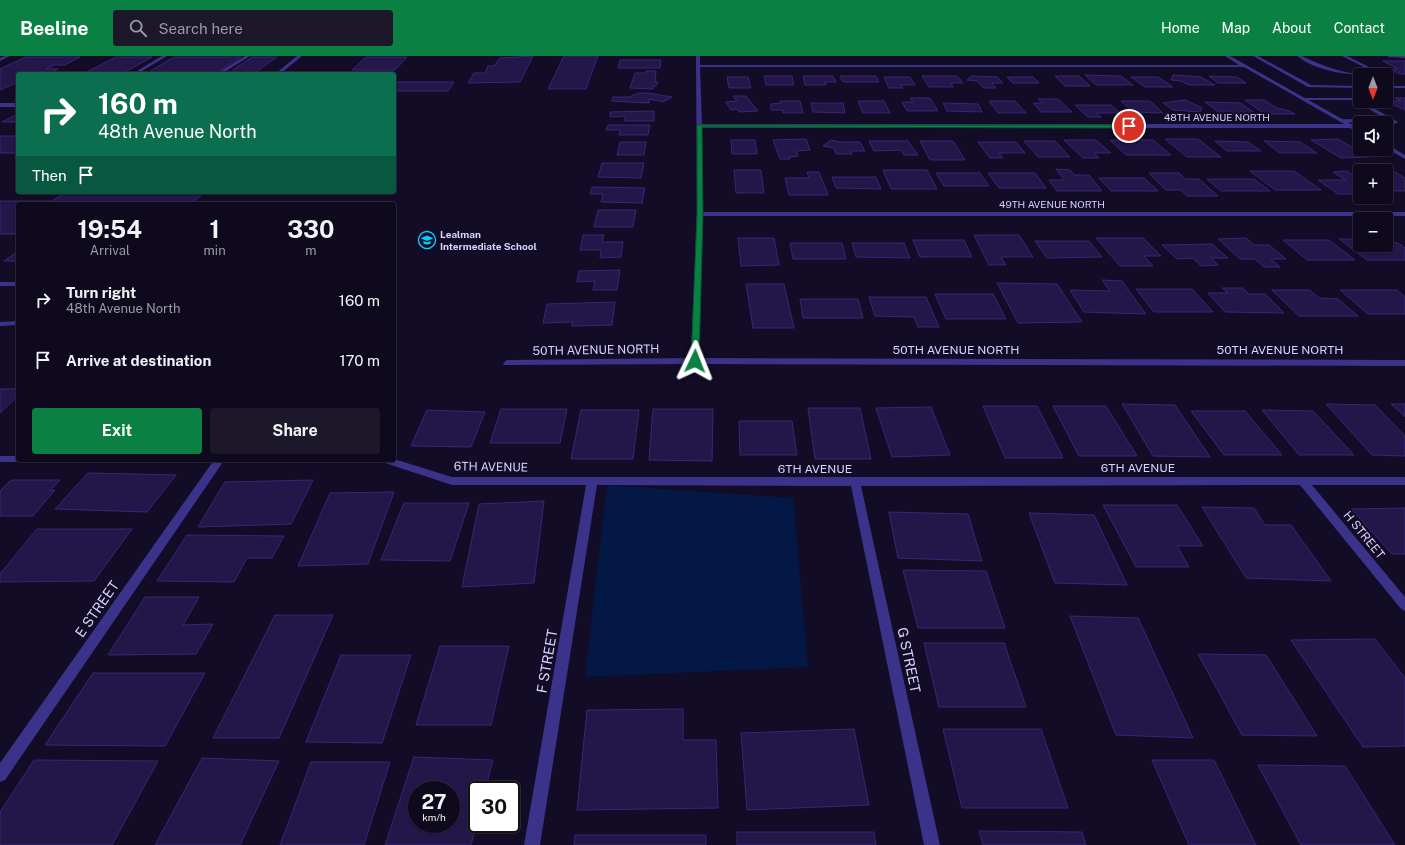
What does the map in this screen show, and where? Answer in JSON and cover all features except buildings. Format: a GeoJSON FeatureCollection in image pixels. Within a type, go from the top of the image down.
{"type":"FeatureCollection","features":[{"type":"Feature","properties":{"kind":"street"},"geometry":{"type":"LineString","coordinates":[[0,60],[8,56]]}},
{"type":"Feature","properties":{"kind":"street"},"geometry":{"type":"LineString","coordinates":[[137,72],[165,56]]}},
{"type":"Feature","properties":{"kind":"street"},"geometry":{"type":"LineString","coordinates":[[221,72],[248,56]]}},
{"type":"Feature","properties":{"kind":"street"},"geometry":{"type":"LineString","coordinates":[[280,72],[300,56]]}},
{"type":"Feature","properties":{"kind":"street"},"geometry":{"type":"LineString","coordinates":[[695,361],[700,214],[698,56]]}},
{"type":"Feature","properties":{"kind":"street"},"geometry":{"type":"LineString","coordinates":[[1227,56],[1351,126]]}},
{"type":"Feature","properties":{"kind":"street"},"geometry":{"type":"LineString","coordinates":[[1255,56],[1310,86],[1353,87]]}},
{"type":"Feature","properties":{"kind":"street"},"geometry":{"type":"LineString","coordinates":[[1299,56],[1322,68],[1334,72],[1353,73]]}},
{"type":"Feature","properties":{"kind":"street"},"geometry":{"type":"LineString","coordinates":[[1344,56],[1369,68]]}},
{"type":"Feature","properties":{"kind":"street"},"geometry":{"type":"LineString","coordinates":[[1389,56],[1405,57]]}},
{"type":"Feature","properties":{"kind":"street"},"geometry":{"type":"LineString","coordinates":[[699,66],[1245,66]]}},
{"type":"Feature","properties":{"kind":"street"},"geometry":{"type":"LineString","coordinates":[[1393,87],[1405,87]]}},
{"type":"Feature","properties":{"kind":"street"},"geometry":{"type":"LineString","coordinates":[[1303,99],[1354,99],[1395,122],[1342,121]]}},
{"type":"Feature","properties":{"kind":"street"},"geometry":{"type":"LineString","coordinates":[[0,105],[16,105]]}},
{"type":"Feature","properties":{"kind":"street","name":"48TH AVENUE NORTH"},"geometry":{"type":"LineString","coordinates":[[699,126],[1351,126]]}},
{"type":"Feature","properties":{"kind":"street"},"geometry":{"type":"LineString","coordinates":[[1393,150],[1405,157]]}},
{"type":"Feature","properties":{"kind":"street","name":"49TH AVENUE NORTH"},"geometry":{"type":"LineString","coordinates":[[700,214],[1405,214]]}},
{"type":"Feature","properties":{"kind":"street"},"geometry":{"type":"LineString","coordinates":[[0,284],[16,284]]}},
{"type":"Feature","properties":{"kind":"street"},"geometry":{"type":"LineString","coordinates":[[0,324],[16,324]]}},
{"type":"Feature","properties":{"kind":"street","name":"50TH AVENUE NORTH"},"geometry":{"type":"LineString","coordinates":[[507,363],[695,361],[1405,363]]}},
{"type":"Feature","properties":{"kind":"street"},"geometry":{"type":"LineString","coordinates":[[0,459],[16,459]]}},
{"type":"Feature","properties":{"kind":"street","name":"E STREET"},"geometry":{"type":"LineString","coordinates":[[0,775],[218,462]]}},
{"type":"Feature","properties":{"kind":"street","name":"6TH AVENUE"},"geometry":{"type":"LineString","coordinates":[[391,462],[452,481],[1405,481]]}},
{"type":"Feature","properties":{"kind":"street","name":"H STREET"},"geometry":{"type":"LineString","coordinates":[[1302,480],[1405,606]]}},
{"type":"Feature","properties":{"kind":"street","name":"F STREET"},"geometry":{"type":"LineString","coordinates":[[532,845],[592,481]]}},
{"type":"Feature","properties":{"kind":"street","name":"G STREET"},"geometry":{"type":"LineString","coordinates":[[855,482],[932,845]]}},
{"type":"Feature","properties":{"kind":"water"},"geometry":{"type":"Polygon","coordinates":[[[607,485],[793,498],[808,667],[585,677],[607,485]]]}},
{"type":"Feature","properties":{"kind":"place","name":"Lealman Intermediate School"},"geometry":{"type":"Point","coordinates":[427,240]}},
{"type":"Feature","properties":{"kind":"route"},"geometry":{"type":"LineString","coordinates":[[695,361],[700,214],[699,126],[1129,126]]}}]}
